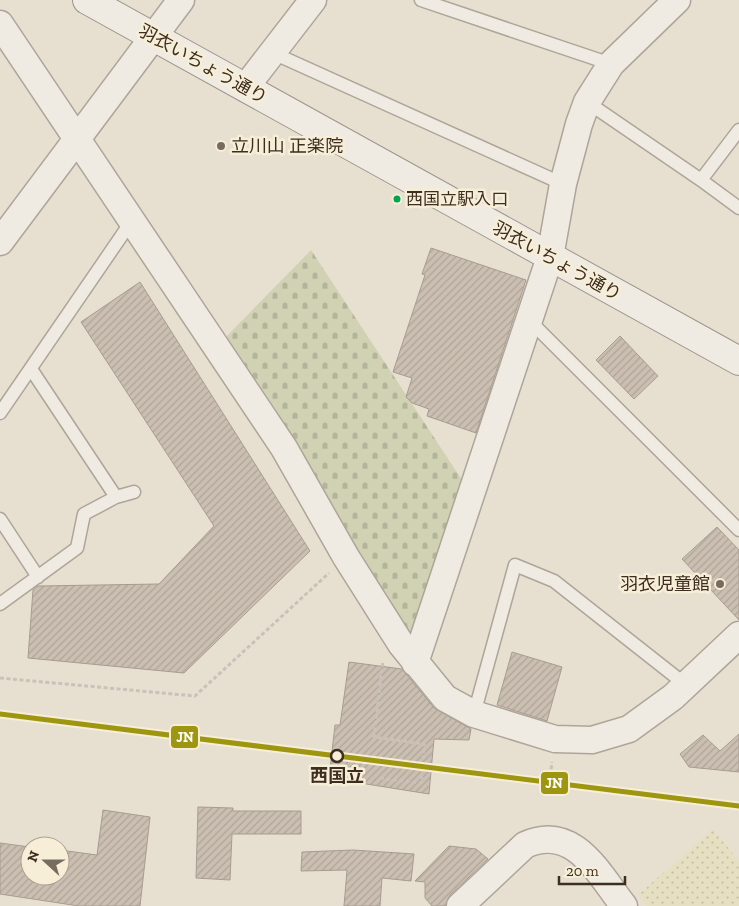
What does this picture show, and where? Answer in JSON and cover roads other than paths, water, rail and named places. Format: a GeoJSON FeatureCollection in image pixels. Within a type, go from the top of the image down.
{"type":"FeatureCollection","features":[{"type":"Feature","properties":{"kind":"street","name":"羽衣いちょう通り"},"geometry":{"type":"LineString","coordinates":[[87,0],[739,361]]}},
{"type":"Feature","properties":{"kind":"street"},"geometry":{"type":"LineString","coordinates":[[0,242],[152,36],[181,0]]}},
{"type":"Feature","properties":{"kind":"street"},"geometry":{"type":"LineString","coordinates":[[245,88],[314,0]]}},
{"type":"Feature","properties":{"kind":"street"},"geometry":{"type":"LineString","coordinates":[[415,663],[550,257],[563,184],[579,124],[588,102],[611,64],[677,0]]}},
{"type":"Feature","properties":{"kind":"street"},"geometry":{"type":"LineString","coordinates":[[0,24],[284,448],[346,557],[415,663],[445,698],[474,714],[555,739],[592,740],[629,729],[686,685],[739,635]]}},
{"type":"Feature","properties":{"kind":"street"},"geometry":{"type":"LineString","coordinates":[[460,906],[525,845],[537,840],[552,838],[567,843],[584,855],[624,906]]}},
{"type":"Feature","properties":{"kind":"lane"},"geometry":{"type":"LineString","coordinates":[[421,0],[611,64]]}},
{"type":"Feature","properties":{"kind":"lane"},"geometry":{"type":"LineString","coordinates":[[272,53],[563,184]]}},
{"type":"Feature","properties":{"kind":"lane"},"geometry":{"type":"LineString","coordinates":[[588,102],[739,208]]}},
{"type":"Feature","properties":{"kind":"lane"},"geometry":{"type":"LineString","coordinates":[[701,180],[739,130]]}},
{"type":"Feature","properties":{"kind":"lane"},"geometry":{"type":"LineString","coordinates":[[0,413],[131,222]]}},
{"type":"Feature","properties":{"kind":"lane"},"geometry":{"type":"LineString","coordinates":[[529,320],[739,530]]}},
{"type":"Feature","properties":{"kind":"lane"},"geometry":{"type":"LineString","coordinates":[[31,369],[116,497]]}},
{"type":"Feature","properties":{"kind":"lane"},"geometry":{"type":"LineString","coordinates":[[0,604],[77,548],[84,514],[116,497],[134,492]]}},
{"type":"Feature","properties":{"kind":"lane"},"geometry":{"type":"LineString","coordinates":[[0,519],[38,578]]}},
{"type":"Feature","properties":{"kind":"lane"},"geometry":{"type":"LineString","coordinates":[[474,714],[515,565],[554,581],[686,685]]}},
{"type":"Feature","properties":{"kind":"place","name":"立川山 正楽院"},"geometry":{"type":"Point","coordinates":[221,146]}},
{"type":"Feature","properties":{"kind":"place","name":"西国立駅入口"},"geometry":{"type":"Point","coordinates":[397,199]}},
{"type":"Feature","properties":{"kind":"place","name":"羽衣児童館"},"geometry":{"type":"Point","coordinates":[720,584]}},
{"type":"Feature","properties":{"kind":"place","name":"西国立"},"geometry":{"type":"Point","coordinates":[337,756]}}]}
